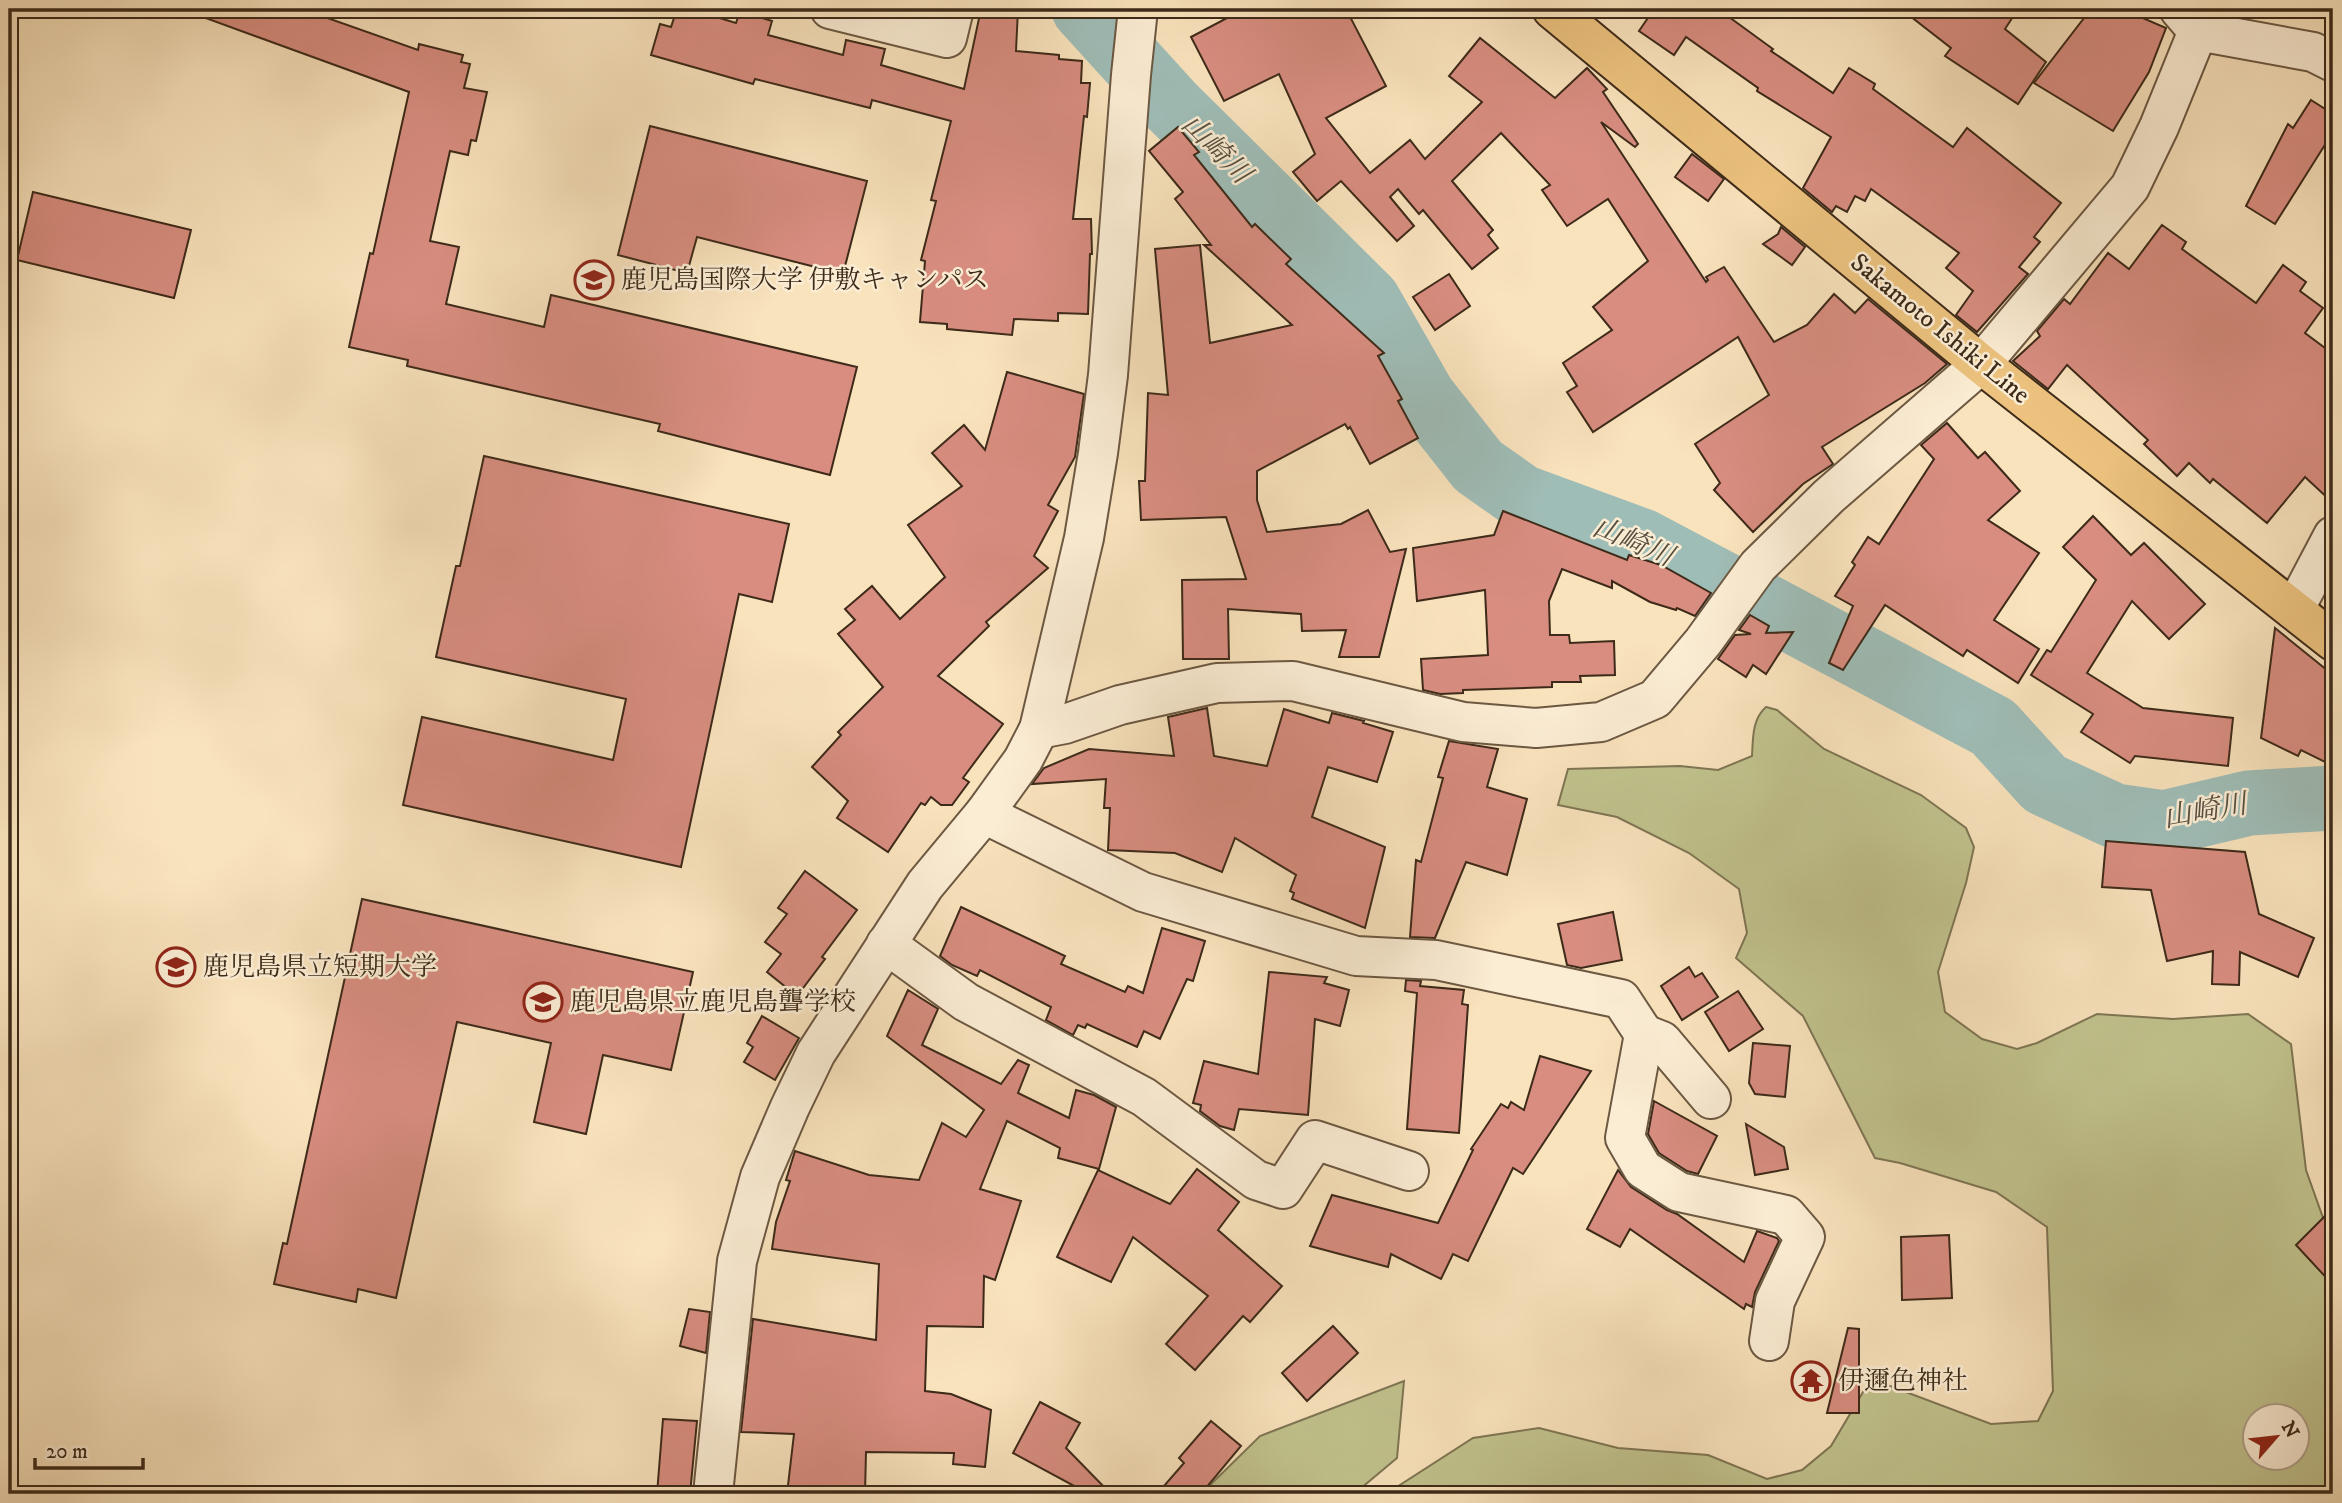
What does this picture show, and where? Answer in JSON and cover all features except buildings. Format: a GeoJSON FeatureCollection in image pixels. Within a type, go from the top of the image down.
{"type":"FeatureCollection","features":[{"type":"Feature","properties":{"kind":"main road","name":"Sakamoto Ishiki Line"},"geometry":{"type":"LineString","coordinates":[[1552,9],[1980,364],[2333,641]]}},
{"type":"Feature","properties":{"kind":"street"},"geometry":{"type":"LineString","coordinates":[[830,9],[947,38],[954,9]]}},
{"type":"Feature","properties":{"kind":"street"},"geometry":{"type":"LineString","coordinates":[[713,1494],[737,1261],[760,1177],[816,1053],[925,885],[984,814],[1023,760],[1039,729],[1084,538],[1098,453],[1108,375],[1138,9]]}},
{"type":"Feature","properties":{"kind":"street"},"geometry":{"type":"LineString","coordinates":[[1039,729],[1065,724],[1119,705],[1217,683],[1293,681],[1463,722],[1536,728],[1601,722],[1655,699],[1703,642],[1758,566],[1829,496],[1980,364],[2130,187],[2159,127],[2188,20],[2313,52],[2333,62]]}},
{"type":"Feature","properties":{"kind":"street"},"geometry":{"type":"LineString","coordinates":[[2294,610],[2333,536]]}},
{"type":"Feature","properties":{"kind":"street"},"geometry":{"type":"LineString","coordinates":[[984,814],[1143,892],[1356,956],[1436,960],[1621,999],[1644,1034],[1662,1041],[1711,1099]]}},
{"type":"Feature","properties":{"kind":"street"},"geometry":{"type":"LineString","coordinates":[[886,944],[966,1002],[1144,1097],[1256,1180],[1283,1189],[1315,1140],[1409,1171]]}},
{"type":"Feature","properties":{"kind":"street"},"geometry":{"type":"LineString","coordinates":[[1644,1034],[1625,1138],[1643,1170],[1679,1192],[1786,1215],[1805,1237],[1775,1301],[1769,1341]]}},
{"type":"Feature","properties":{"kind":"green space"},"geometry":{"type":"Polygon","coordinates":[[[1766,707],[1777,710],[1824,749],[1921,795],[1966,828],[1974,847],[1966,883],[1938,972],[1945,1012],[1982,1039],[2017,1049],[2037,1043],[2097,1014],[2173,1019],[2248,1014],[2291,1044],[2306,1170],[2333,1246],[2333,1494],[1386,1494],[1473,1438],[1539,1428],[1618,1448],[1708,1455],[1767,1479],[1802,1470],[1831,1446],[1866,1387],[1890,1386],[1991,1424],[2038,1421],[2053,1391],[2047,1227],[1996,1192],[1875,1158],[1803,1016],[1736,958],[1747,933],[1739,889],[1689,853],[1617,817],[1558,805],[1568,769],[1680,766],[1718,770],[1752,756],[1758,717],[1766,707]]]}},
{"type":"Feature","properties":{"kind":"green space"},"geometry":{"type":"Polygon","coordinates":[[[1404,1381],[1397,1458],[1354,1494],[1201,1494],[1260,1436],[1404,1381]]]}},
{"type":"Feature","properties":{"kind":"waterway","name":"山崎川"},"geometry":{"type":"LineString","coordinates":[[1084,9],[1172,106],[1368,300],[1423,396],[1478,466],[1522,497],[1642,541],[1993,727],[2045,784],[2115,816],[2164,823],[2249,803],[2333,798]]}},
{"type":"Feature","properties":{"kind":"place","name":"鹿児島国際大学 伊敷キャンパス"},"geometry":{"type":"Point","coordinates":[594,280]}},
{"type":"Feature","properties":{"kind":"place","name":"鹿児島県立短期大学"},"geometry":{"type":"Point","coordinates":[176,967]}},
{"type":"Feature","properties":{"kind":"place","name":"鹿児島県立鹿児島聾学校"},"geometry":{"type":"Point","coordinates":[543,1002]}},
{"type":"Feature","properties":{"kind":"place","name":"伊邇色神社"},"geometry":{"type":"Point","coordinates":[1811,1381]}}]}
